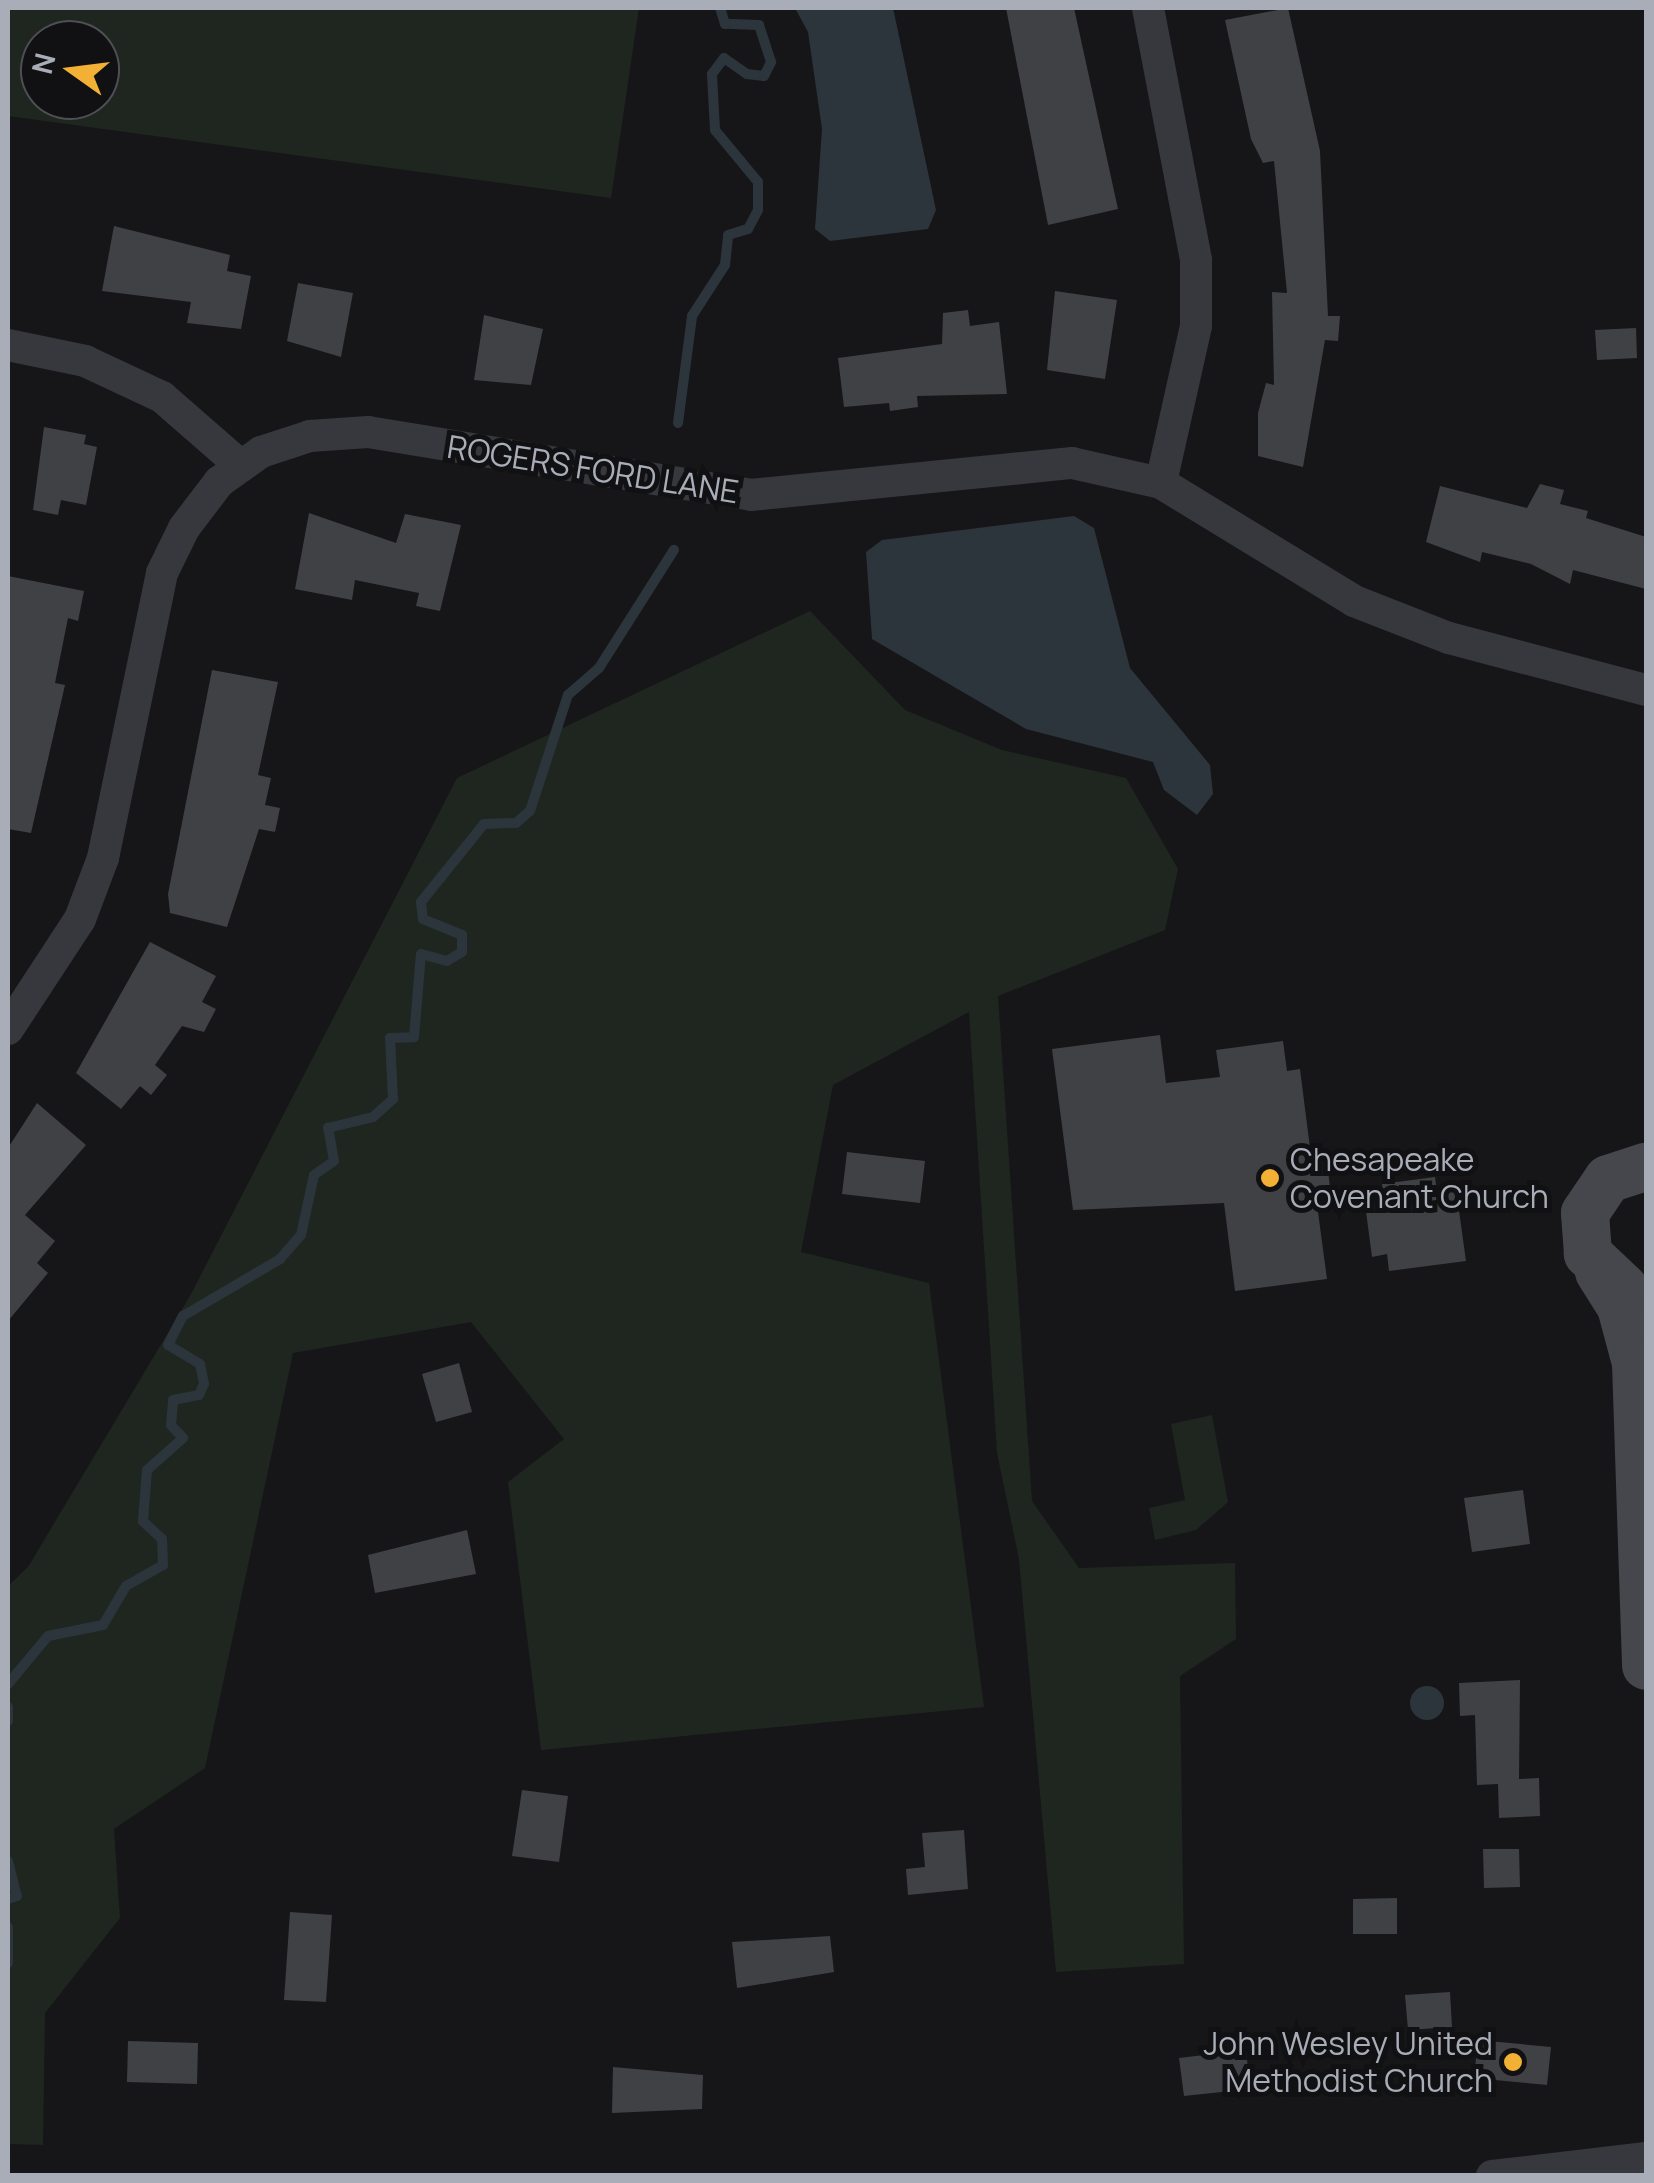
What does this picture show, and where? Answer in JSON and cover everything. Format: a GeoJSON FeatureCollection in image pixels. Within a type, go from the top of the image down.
{"type":"FeatureCollection","features":[{"type":"Feature","properties":{"kind":"street"},"geometry":{"type":"LineString","coordinates":[[1148,8],[1196,260],[1196,326],[1160,483]]}},
{"type":"Feature","properties":{"kind":"street"},"geometry":{"type":"LineString","coordinates":[[8,346],[85,361],[162,397],[242,466]]}},
{"type":"Feature","properties":{"kind":"street","name":"ROGERS FORD LANE"},"geometry":{"type":"LineString","coordinates":[[8,1030],[80,919],[103,858],[162,573],[184,528],[242,466],[310,436],[368,432],[752,495],[1072,463],[1160,483],[1354,602],[1449,638],[1646,690]]}},
{"type":"Feature","properties":{"kind":"street"},"geometry":{"type":"LineString","coordinates":[[1640,1155],[1585,1213],[1599,1272],[1622,1306],[1641,1355],[1646,1666]]}},
{"type":"Feature","properties":{"kind":"street"},"geometry":{"type":"LineString","coordinates":[[1599,1272],[1646,1292]]}},
{"type":"Feature","properties":{"kind":"street"},"geometry":{"type":"LineString","coordinates":[[1492,2176],[1646,2158]]}},
{"type":"Feature","properties":{"kind":"shaded area"},"geometry":{"type":"Polygon","coordinates":[[[8,8],[639,8],[611,198],[37,120],[120,120],[120,20],[20,20],[20,118],[8,116],[8,8]]]}},
{"type":"Feature","properties":{"kind":"shaded area"},"geometry":{"type":"Polygon","coordinates":[[[795,8],[893,8],[936,210],[928,229],[830,241],[815,229],[822,129],[808,32],[795,8]]]}},
{"type":"Feature","properties":{"kind":"shaded area"},"geometry":{"type":"Polygon","coordinates":[[[1074,516],[1094,528],[1130,668],[1210,765],[1213,794],[1197,815],[1164,790],[1153,762],[1026,729],[872,639],[866,552],[882,540],[1074,516]]]}},
{"type":"Feature","properties":{"kind":"shaded area"},"geometry":{"type":"Polygon","coordinates":[[[810,611],[905,710],[1002,750],[1126,778],[1178,869],[1165,930],[998,996],[1032,1501],[1079,1568],[1235,1563],[1236,1639],[1180,1676],[1184,1964],[1056,1972],[1019,1559],[997,1453],[969,1012],[833,1085],[801,1252],[929,1283],[984,1707],[541,1750],[508,1482],[564,1439],[471,1322],[293,1353],[205,1768],[114,1829],[120,1918],[45,2013],[43,2145],[8,2144],[8,1586],[28,1567],[190,1296],[457,778],[810,611]]]}},
{"type":"Feature","properties":{"kind":"shaded area"},"geometry":{"type":"Polygon","coordinates":[[[1212,1415],[1228,1502],[1196,1530],[1155,1540],[1149,1508],[1185,1500],[1171,1424],[1212,1415]]]}},
{"type":"Feature","properties":{"kind":"shaded area"},"geometry":{"type":"Polygon","coordinates":[[[1427,1686],[1439,1691],[1444,1703],[1439,1715],[1427,1720],[1415,1715],[1410,1703],[1415,1691],[1427,1686]]]}},
{"type":"Feature","properties":{"kind":"building"},"geometry":{"type":"Polygon","coordinates":[[[1006,8],[1074,8],[1118,209],[1048,225],[1006,8]]]}},
{"type":"Feature","properties":{"kind":"building"},"geometry":{"type":"Polygon","coordinates":[[[1288,8],[1320,151],[1328,316],[1340,316],[1338,341],[1325,340],[1303,467],[1258,456],[1258,413],[1266,383],[1274,385],[1272,292],[1287,293],[1274,161],[1263,163],[1251,139],[1225,20],[1288,8]]]}},
{"type":"Feature","properties":{"kind":"building"},"geometry":{"type":"Polygon","coordinates":[[[114,226],[230,255],[227,271],[251,276],[241,329],[187,323],[191,302],[102,291],[114,226]]]}},
{"type":"Feature","properties":{"kind":"building"},"geometry":{"type":"Polygon","coordinates":[[[298,283],[353,293],[341,357],[287,341],[298,283]]]}},
{"type":"Feature","properties":{"kind":"building"},"geometry":{"type":"Polygon","coordinates":[[[1055,291],[1117,300],[1105,379],[1047,370],[1055,291]]]}},
{"type":"Feature","properties":{"kind":"building"},"geometry":{"type":"Polygon","coordinates":[[[968,310],[970,326],[999,322],[1007,394],[917,396],[918,407],[890,411],[889,403],[844,407],[838,358],[942,344],[943,313],[968,310]]]}},
{"type":"Feature","properties":{"kind":"building"},"geometry":{"type":"Polygon","coordinates":[[[484,315],[543,329],[531,385],[474,380],[484,315]]]}},
{"type":"Feature","properties":{"kind":"building"},"geometry":{"type":"Polygon","coordinates":[[[1636,328],[1637,358],[1597,360],[1595,330],[1636,328]]]}},
{"type":"Feature","properties":{"kind":"building"},"geometry":{"type":"Polygon","coordinates":[[[44,427],[86,435],[84,444],[97,447],[86,505],[61,500],[58,515],[33,510],[44,427]]]}},
{"type":"Feature","properties":{"kind":"building"},"geometry":{"type":"Polygon","coordinates":[[[1540,484],[1564,490],[1560,504],[1588,511],[1586,518],[1646,537],[1646,589],[1573,570],[1570,584],[1531,564],[1482,552],[1480,562],[1426,542],[1440,486],[1527,508],[1540,484]]]}},
{"type":"Feature","properties":{"kind":"building"},"geometry":{"type":"Polygon","coordinates":[[[309,513],[396,543],[405,514],[461,525],[440,611],[416,606],[419,593],[355,580],[352,600],[295,589],[309,513]]]}},
{"type":"Feature","properties":{"kind":"building"},"geometry":{"type":"Polygon","coordinates":[[[8,576],[84,591],[78,621],[68,618],[55,683],[65,685],[31,833],[8,829],[8,576]]]}},
{"type":"Feature","properties":{"kind":"building"},"geometry":{"type":"Polygon","coordinates":[[[212,670],[278,682],[258,775],[271,778],[265,805],[280,808],[275,832],[259,829],[227,927],[170,913],[168,894],[212,670]]]}},
{"type":"Feature","properties":{"kind":"building"},"geometry":{"type":"Polygon","coordinates":[[[150,942],[216,976],[202,1002],[216,1009],[204,1032],[182,1026],[155,1065],[167,1075],[151,1095],[140,1086],[121,1109],[76,1073],[150,942]]]}},
{"type":"Feature","properties":{"kind":"building"},"geometry":{"type":"Polygon","coordinates":[[[1160,1035],[1166,1083],[1220,1077],[1216,1050],[1283,1041],[1287,1071],[1300,1069],[1311,1156],[1326,1155],[1331,1195],[1316,1197],[1327,1279],[1235,1291],[1224,1203],[1073,1210],[1052,1049],[1160,1035]]]}},
{"type":"Feature","properties":{"kind":"building"},"geometry":{"type":"Polygon","coordinates":[[[37,1103],[86,1145],[25,1215],[55,1241],[37,1263],[48,1273],[8,1321],[8,1148],[37,1103]]]}},
{"type":"Feature","properties":{"kind":"building"},"geometry":{"type":"Polygon","coordinates":[[[847,1152],[925,1161],[920,1203],[842,1194],[847,1152]]]}},
{"type":"Feature","properties":{"kind":"building"},"geometry":{"type":"Polygon","coordinates":[[[1435,1177],[1437,1192],[1456,1189],[1466,1261],[1389,1271],[1387,1254],[1372,1257],[1365,1204],[1384,1201],[1382,1184],[1435,1177]]]}},
{"type":"Feature","properties":{"kind":"building"},"geometry":{"type":"Polygon","coordinates":[[[459,1363],[472,1412],[436,1422],[422,1374],[459,1363]]]}},
{"type":"Feature","properties":{"kind":"building"},"geometry":{"type":"Polygon","coordinates":[[[1523,1490],[1530,1544],[1472,1552],[1464,1498],[1523,1490]]]}},
{"type":"Feature","properties":{"kind":"building"},"geometry":{"type":"Polygon","coordinates":[[[467,1530],[476,1574],[375,1593],[368,1555],[467,1530]]]}},
{"type":"Feature","properties":{"kind":"building"},"geometry":{"type":"Polygon","coordinates":[[[1520,1680],[1519,1779],[1539,1778],[1540,1816],[1499,1818],[1498,1784],[1477,1785],[1475,1715],[1460,1716],[1459,1683],[1520,1680]]]}},
{"type":"Feature","properties":{"kind":"building"},"geometry":{"type":"Polygon","coordinates":[[[522,1790],[568,1796],[559,1862],[512,1856],[522,1790]]]}},
{"type":"Feature","properties":{"kind":"building"},"geometry":{"type":"Polygon","coordinates":[[[964,1830],[968,1889],[908,1895],[906,1869],[925,1867],[922,1833],[964,1830]]]}},
{"type":"Feature","properties":{"kind":"building"},"geometry":{"type":"Polygon","coordinates":[[[1483,1849],[1519,1849],[1520,1887],[1484,1888],[1483,1849]]]}},
{"type":"Feature","properties":{"kind":"building"},"geometry":{"type":"Polygon","coordinates":[[[1397,1898],[1397,1934],[1353,1934],[1353,1899],[1397,1898]]]}},
{"type":"Feature","properties":{"kind":"building"},"geometry":{"type":"Polygon","coordinates":[[[290,1912],[332,1915],[326,2002],[284,2000],[290,1912]]]}},
{"type":"Feature","properties":{"kind":"building"},"geometry":{"type":"Polygon","coordinates":[[[830,1936],[834,1972],[737,1988],[732,1942],[830,1936]]]}},
{"type":"Feature","properties":{"kind":"building"},"geometry":{"type":"Polygon","coordinates":[[[1450,1992],[1452,2027],[1408,2030],[1405,1995],[1450,1992]]]}},
{"type":"Feature","properties":{"kind":"building","name":"John Wesley United Methodist Church"},"geometry":{"type":"Polygon","coordinates":[[[1478,2040],[1551,2047],[1547,2085],[1474,2078],[1478,2040]]]}},
{"type":"Feature","properties":{"kind":"building"},"geometry":{"type":"Polygon","coordinates":[[[128,2041],[198,2043],[197,2084],[127,2082],[128,2041]]]}},
{"type":"Feature","properties":{"kind":"building"},"geometry":{"type":"Polygon","coordinates":[[[1246,2050],[1250,2089],[1184,2096],[1179,2058],[1246,2050]]]}},
{"type":"Feature","properties":{"kind":"building"},"geometry":{"type":"Polygon","coordinates":[[[613,2067],[703,2075],[702,2109],[612,2113],[613,2067]]]}},
{"type":"Feature","properties":{"kind":"waterway"},"geometry":{"type":"LineString","coordinates":[[678,423],[692,316],[725,265],[728,235],[748,229],[758,210],[758,182],[715,130],[712,74],[724,58],[747,74],[764,76],[771,62],[759,25],[725,24],[720,8]]}},
{"type":"Feature","properties":{"kind":"waterway"},"geometry":{"type":"LineString","coordinates":[[8,1684],[48,1636],[103,1625],[126,1586],[163,1565],[162,1539],[143,1521],[147,1470],[183,1438],[171,1425],[173,1400],[199,1395],[204,1384],[200,1364],[168,1345],[183,1316],[280,1259],[301,1235],[314,1175],[334,1161],[328,1128],[373,1117],[393,1099],[390,1038],[414,1037],[421,954],[447,961],[462,952],[462,935],[423,919],[421,902],[484,824],[516,823],[530,811],[568,695],[599,668],[674,550]]}},
{"type":"Feature","properties":{"kind":"waterway"},"geometry":{"type":"LineString","coordinates":[[8,1707],[8,1721]]}},
{"type":"Feature","properties":{"kind":"waterway"},"geometry":{"type":"LineString","coordinates":[[8,1861],[17,1896],[8,1899]]}},
{"type":"Feature","properties":{"kind":"waterway"},"geometry":{"type":"LineString","coordinates":[[8,1927],[8,1963]]}},
{"type":"Feature","properties":{"kind":"place","name":"Chesapeake Covenant Church"},"geometry":{"type":"Point","coordinates":[1270,1178]}},
{"type":"Feature","properties":{"kind":"place","name":"John Wesley United Methodist Church"},"geometry":{"type":"Point","coordinates":[1513,2062]}}]}
